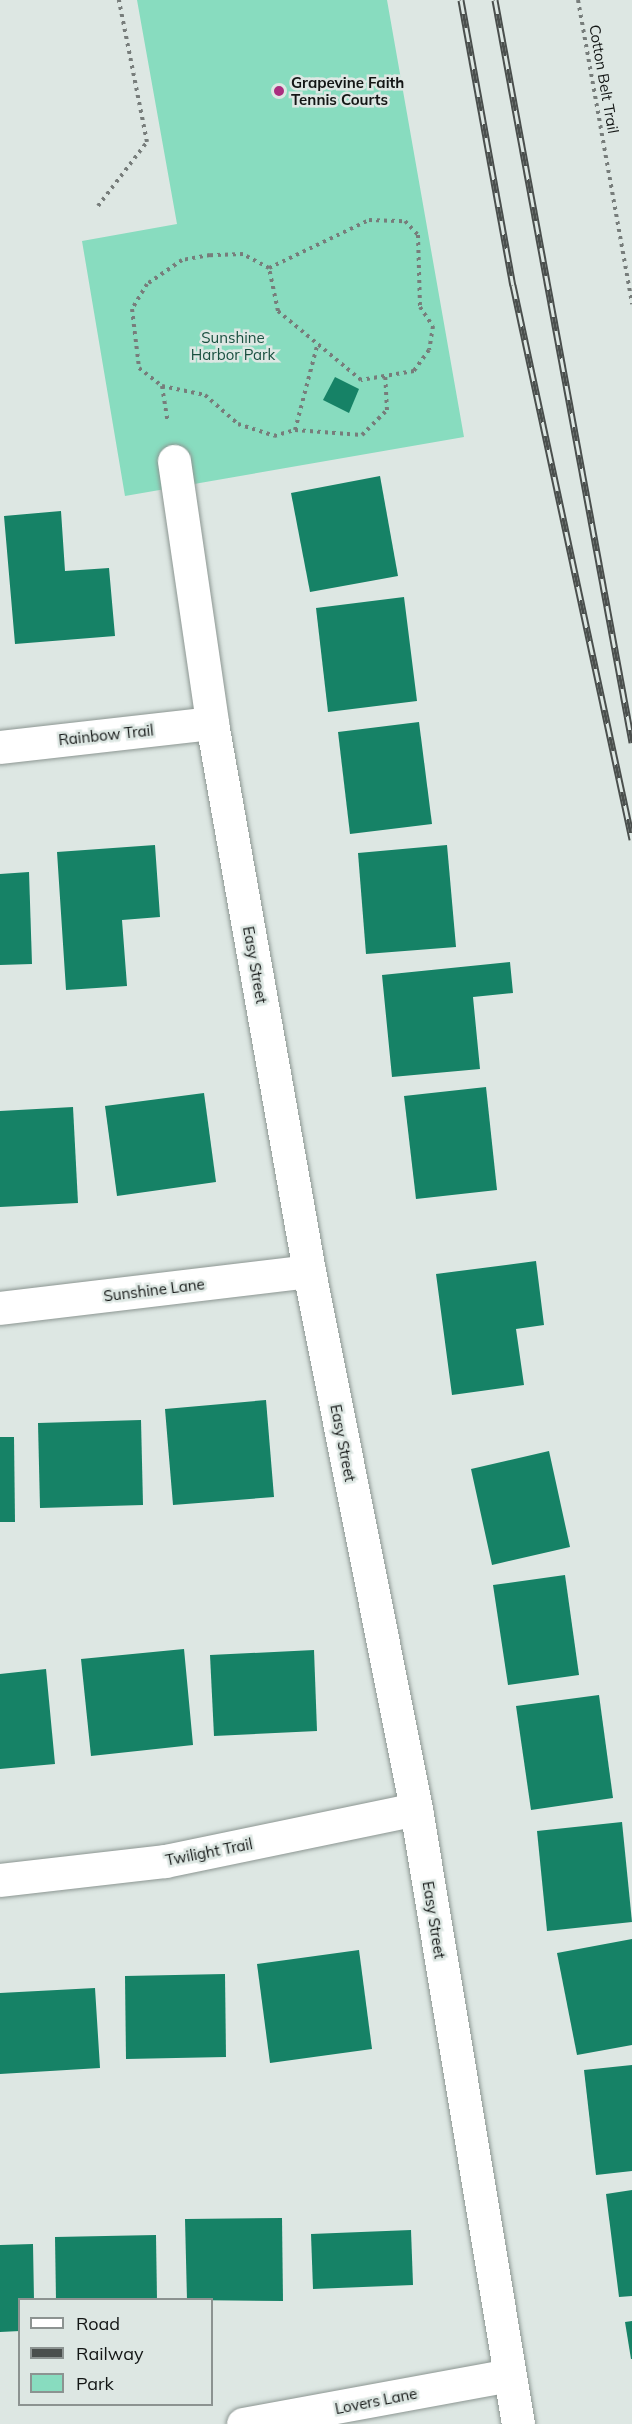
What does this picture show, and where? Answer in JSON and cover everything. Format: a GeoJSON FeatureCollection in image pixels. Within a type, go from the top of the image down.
{"type":"FeatureCollection","features":[{"type":"Feature","properties":{"kind":"street","name":"Easy Street"},"geometry":{"type":"LineString","coordinates":[[174,461],[212,723],[309,1271],[416,1809],[518,2424]]}},
{"type":"Feature","properties":{"kind":"street","name":"Rainbow Trail"},"geometry":{"type":"LineString","coordinates":[[0,747],[212,723]]}},
{"type":"Feature","properties":{"kind":"street","name":"Sunshine Lane"},"geometry":{"type":"LineString","coordinates":[[0,1308],[309,1271]]}},
{"type":"Feature","properties":{"kind":"street","name":"Twilight Trail"},"geometry":{"type":"LineString","coordinates":[[0,1880],[165,1861],[416,1809]]}},
{"type":"Feature","properties":{"kind":"street","name":"Lovers Lane"},"geometry":{"type":"LineString","coordinates":[[243,2424],[509,2376]]}},
{"type":"Feature","properties":{"kind":"path"},"geometry":{"type":"LineString","coordinates":[[98,206],[147,142],[119,0]]}},
{"type":"Feature","properties":{"kind":"path","name":"Cotton Belt Trail"},"geometry":{"type":"LineString","coordinates":[[578,0],[632,304]]}},
{"type":"Feature","properties":{"kind":"path"},"geometry":{"type":"LineString","coordinates":[[268,268],[369,220],[405,221],[418,235],[420,307],[432,334],[429,350],[414,371],[361,380],[317,346],[278,311],[268,268],[243,254],[182,260],[147,284],[132,309],[132,345],[139,368],[162,386],[205,395],[247,427],[274,436],[296,430],[362,435],[387,410],[385,377]]}},
{"type":"Feature","properties":{"kind":"path"},"geometry":{"type":"LineString","coordinates":[[296,430],[317,346]]}},
{"type":"Feature","properties":{"kind":"green space","name":"Sunshine Harbor Park"},"geometry":{"type":"Polygon","coordinates":[[[137,0],[387,0],[464,437],[125,496],[82,241],[177,224],[137,0]]]}},
{"type":"Feature","properties":{"kind":"building"},"geometry":{"type":"Polygon","coordinates":[[[335,377],[359,389],[349,413],[323,400],[335,377]]]}},
{"type":"Feature","properties":{"kind":"building"},"geometry":{"type":"Polygon","coordinates":[[[380,476],[398,576],[310,592],[291,493],[380,476]]]}},
{"type":"Feature","properties":{"kind":"building"},"geometry":{"type":"Polygon","coordinates":[[[61,511],[65,571],[109,568],[115,636],[15,644],[4,516],[61,511]]]}},
{"type":"Feature","properties":{"kind":"building"},"geometry":{"type":"Polygon","coordinates":[[[404,597],[417,701],[328,712],[316,608],[404,597]]]}},
{"type":"Feature","properties":{"kind":"building"},"geometry":{"type":"Polygon","coordinates":[[[419,722],[432,824],[350,834],[338,732],[419,722]]]}},
{"type":"Feature","properties":{"kind":"building"},"geometry":{"type":"Polygon","coordinates":[[[155,845],[160,917],[122,920],[127,986],[66,990],[57,852],[155,845]]]}},
{"type":"Feature","properties":{"kind":"building"},"geometry":{"type":"Polygon","coordinates":[[[447,845],[456,947],[366,954],[358,853],[447,845]]]}},
{"type":"Feature","properties":{"kind":"building"},"geometry":{"type":"Polygon","coordinates":[[[29,872],[32,964],[0,965],[0,874],[29,872]]]}},
{"type":"Feature","properties":{"kind":"building"},"geometry":{"type":"Polygon","coordinates":[[[510,962],[513,993],[473,997],[480,1069],[392,1077],[382,975],[510,962]]]}},
{"type":"Feature","properties":{"kind":"building"},"geometry":{"type":"Polygon","coordinates":[[[486,1087],[497,1190],[416,1199],[404,1096],[486,1087]]]}},
{"type":"Feature","properties":{"kind":"building"},"geometry":{"type":"Polygon","coordinates":[[[204,1093],[216,1182],[117,1196],[105,1106],[204,1093]]]}},
{"type":"Feature","properties":{"kind":"building"},"geometry":{"type":"Polygon","coordinates":[[[73,1107],[78,1203],[0,1207],[0,1111],[73,1107]]]}},
{"type":"Feature","properties":{"kind":"building"},"geometry":{"type":"Polygon","coordinates":[[[536,1261],[544,1325],[516,1329],[524,1385],[452,1395],[436,1274],[536,1261]]]}},
{"type":"Feature","properties":{"kind":"building"},"geometry":{"type":"Polygon","coordinates":[[[266,1400],[274,1497],[173,1505],[165,1409],[266,1400]]]}},
{"type":"Feature","properties":{"kind":"building"},"geometry":{"type":"Polygon","coordinates":[[[141,1420],[143,1505],[40,1508],[38,1423],[141,1420]]]}},
{"type":"Feature","properties":{"kind":"building"},"geometry":{"type":"Polygon","coordinates":[[[0,1437],[14,1437],[15,1522],[0,1522],[0,1437]]]}},
{"type":"Feature","properties":{"kind":"building"},"geometry":{"type":"Polygon","coordinates":[[[549,1451],[570,1547],[492,1565],[471,1469],[549,1451]]]}},
{"type":"Feature","properties":{"kind":"building"},"geometry":{"type":"Polygon","coordinates":[[[565,1575],[579,1675],[508,1685],[493,1585],[565,1575]]]}},
{"type":"Feature","properties":{"kind":"building"},"geometry":{"type":"Polygon","coordinates":[[[184,1649],[193,1745],[91,1756],[81,1659],[184,1649]]]}},
{"type":"Feature","properties":{"kind":"building"},"geometry":{"type":"Polygon","coordinates":[[[314,1650],[317,1731],[214,1736],[210,1655],[314,1650]]]}},
{"type":"Feature","properties":{"kind":"building"},"geometry":{"type":"Polygon","coordinates":[[[46,1669],[55,1764],[0,1769],[0,1674],[46,1669]]]}},
{"type":"Feature","properties":{"kind":"building"},"geometry":{"type":"Polygon","coordinates":[[[599,1695],[613,1798],[531,1810],[516,1706],[599,1695]]]}},
{"type":"Feature","properties":{"kind":"building"},"geometry":{"type":"Polygon","coordinates":[[[622,1822],[632,1922],[547,1931],[537,1831],[622,1822]]]}},
{"type":"Feature","properties":{"kind":"building"},"geometry":{"type":"Polygon","coordinates":[[[632,1939],[632,2045],[577,2055],[557,1953],[632,1939]]]}},
{"type":"Feature","properties":{"kind":"building"},"geometry":{"type":"Polygon","coordinates":[[[359,1950],[372,2049],[270,2063],[257,1964],[359,1950]]]}},
{"type":"Feature","properties":{"kind":"building"},"geometry":{"type":"Polygon","coordinates":[[[225,1974],[226,2057],[126,2059],[125,1976],[225,1974]]]}},
{"type":"Feature","properties":{"kind":"building"},"geometry":{"type":"Polygon","coordinates":[[[95,1988],[100,2068],[0,2074],[0,1993],[95,1988]]]}},
{"type":"Feature","properties":{"kind":"building"},"geometry":{"type":"Polygon","coordinates":[[[632,2065],[632,2171],[596,2175],[584,2070],[632,2065]]]}},
{"type":"Feature","properties":{"kind":"building"},"geometry":{"type":"Polygon","coordinates":[[[632,2190],[632,2296],[619,2297],[606,2194],[632,2190]]]}},
{"type":"Feature","properties":{"kind":"building"},"geometry":{"type":"Polygon","coordinates":[[[282,2218],[283,2301],[187,2298],[185,2219],[282,2218]]]}},
{"type":"Feature","properties":{"kind":"building"},"geometry":{"type":"Polygon","coordinates":[[[411,2230],[413,2285],[313,2289],[311,2234],[411,2230]]]}},
{"type":"Feature","properties":{"kind":"building"},"geometry":{"type":"Polygon","coordinates":[[[156,2235],[157,2298],[56,2298],[55,2237],[156,2235]]]}},
{"type":"Feature","properties":{"kind":"building"},"geometry":{"type":"Polygon","coordinates":[[[33,2244],[34,2298],[18,2298],[18,2331],[0,2332],[0,2245],[33,2244]]]}},
{"type":"Feature","properties":{"kind":"building"},"geometry":{"type":"Polygon","coordinates":[[[632,2321],[632,2359],[631,2359],[625,2322],[632,2321]]]}},
{"type":"Feature","properties":{"kind":"railway"},"geometry":{"type":"LineString","coordinates":[[461,0],[513,285],[632,839]]}},
{"type":"Feature","properties":{"kind":"railway"},"geometry":{"type":"LineString","coordinates":[[495,0],[632,742]]}},
{"type":"Feature","properties":{"kind":"place","name":"Grapevine Faith Tennis Courts"},"geometry":{"type":"Point","coordinates":[279,91]}}]}
